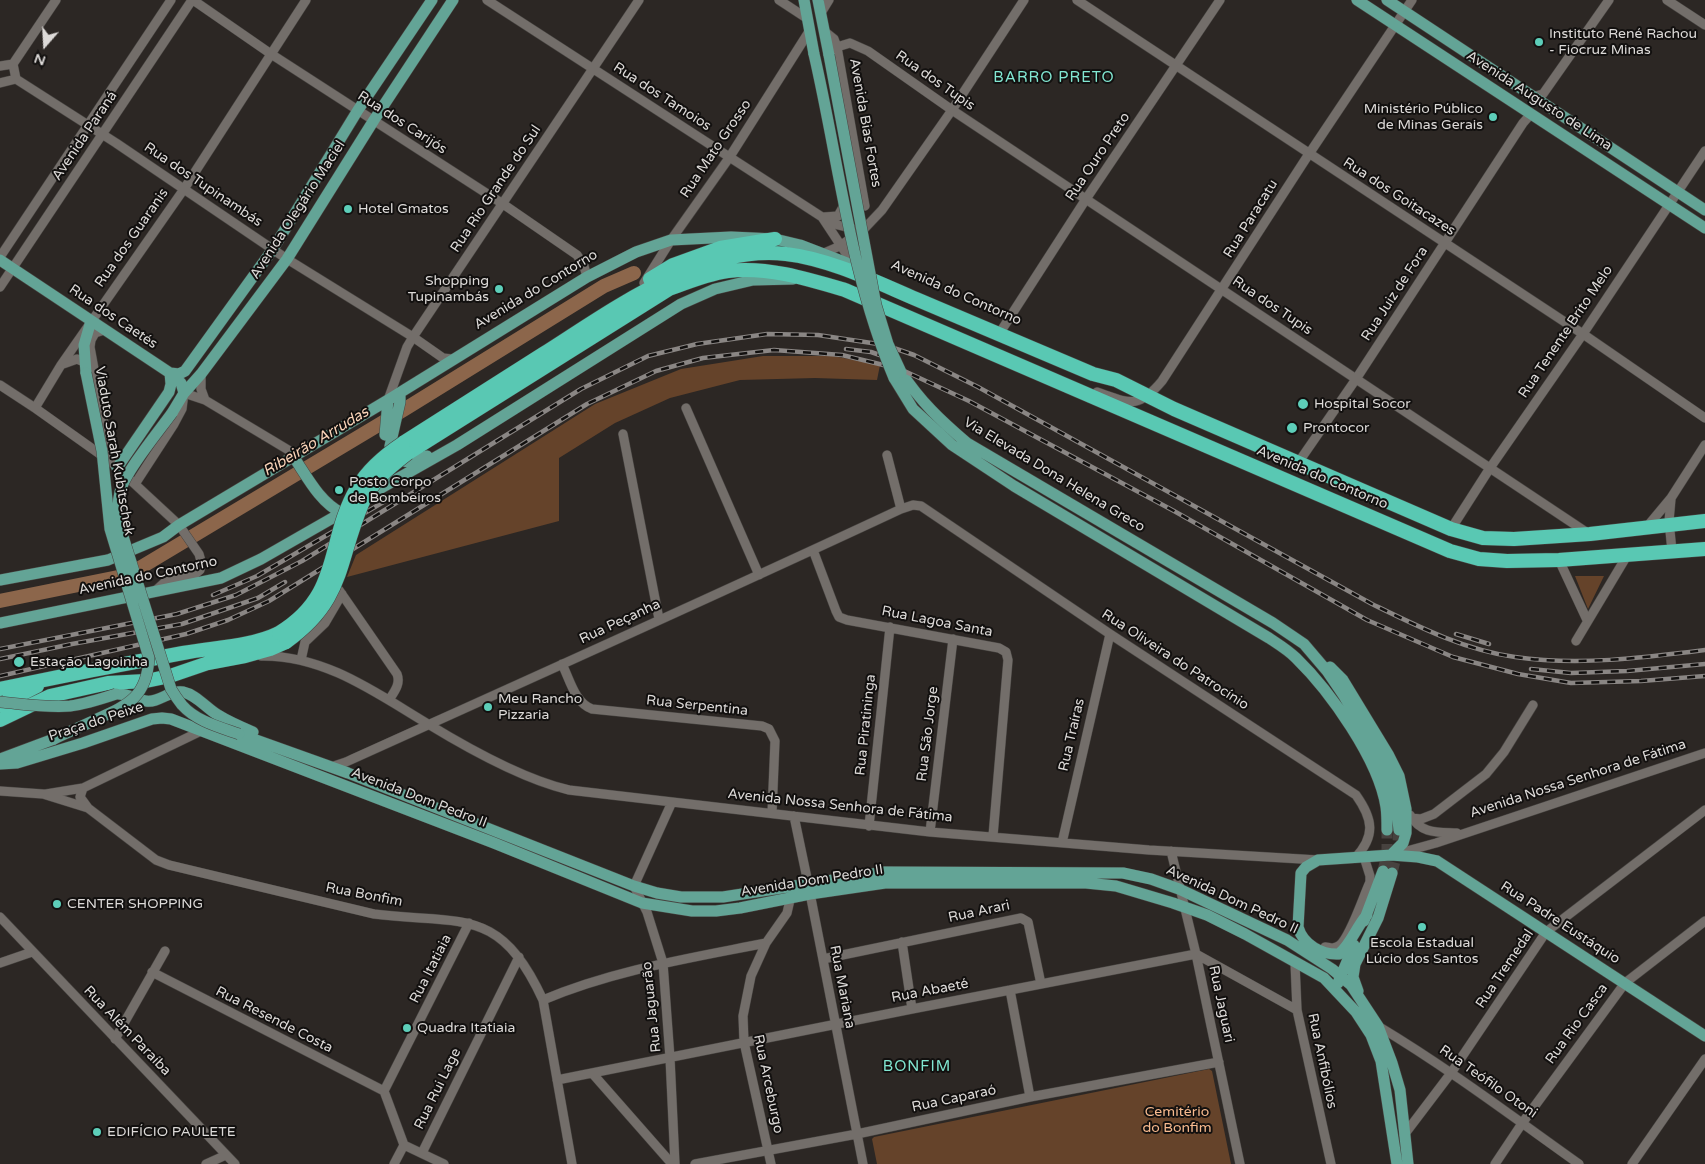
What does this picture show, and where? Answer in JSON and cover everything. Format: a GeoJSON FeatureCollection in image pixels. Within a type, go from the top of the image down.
{"type":"FeatureCollection","features":[{"type":"Feature","properties":{"kind":"highway"},"geometry":{"type":"LineString","coordinates":[[622,304],[644,283],[674,265],[720,248],[775,239]]}},
{"type":"Feature","properties":{"kind":"highway","name":"Avenida do Contorno"},"geometry":{"type":"LineString","coordinates":[[0,720],[50,696],[108,682],[158,679],[208,663],[270,649],[283,637],[320,594],[355,490],[395,440],[622,304],[697,266],[740,256],[786,254],[810,259],[864,277],[1093,374],[1116,380],[1298,463],[1451,529],[1483,538],[1514,539],[1590,534],[1705,521]]}},
{"type":"Feature","properties":{"kind":"highway","name":"Avenida do Contorno"},"geometry":{"type":"LineString","coordinates":[[395,440],[669,289],[699,278],[728,271],[768,272],[807,279],[845,290],[1450,551],[1479,559],[1559,560],[1705,547]]}},
{"type":"Feature","properties":{"kind":"highway","name":"Avenida do Contorno"},"geometry":{"type":"LineString","coordinates":[[0,689],[56,677],[283,637]]}},
{"type":"Feature","properties":{"kind":"highway","name":"Avenida do Contorno"},"geometry":{"type":"LineString","coordinates":[[0,704],[56,677]]}},
{"type":"Feature","properties":{"kind":"main road","name":"Avenida Olegário Maciel"},"geometry":{"type":"LineString","coordinates":[[170,373],[178,374],[185,371],[273,249],[358,110],[432,0]]}},
{"type":"Feature","properties":{"kind":"main road","name":"Avenida Olegário Maciel"},"geometry":{"type":"LineString","coordinates":[[184,393],[201,374],[287,259],[452,0]]}},
{"type":"Feature","properties":{"kind":"main road"},"geometry":{"type":"LineString","coordinates":[[804,0],[810,28]]}},
{"type":"Feature","properties":{"kind":"main road","name":"Avenida Bias Fortes"},"geometry":{"type":"LineString","coordinates":[[818,0],[824,31],[833,51]]}},
{"type":"Feature","properties":{"kind":"main road","name":"Avenida Augusto de Lima"},"geometry":{"type":"LineString","coordinates":[[1357,0],[1705,228]]}},
{"type":"Feature","properties":{"kind":"main road","name":"Avenida Augusto de Lima"},"geometry":{"type":"LineString","coordinates":[[1386,0],[1705,210]]}},
{"type":"Feature","properties":{"kind":"main road","name":"Via Elevada Dona Helena Greco"},"geometry":{"type":"LineString","coordinates":[[810,28],[861,282],[879,343],[913,408],[952,444],[1014,486],[1269,638],[1295,656],[1335,702],[1365,752],[1379,780],[1393,830],[1396,803],[1388,776],[1374,747],[1327,671],[1304,644],[1273,623],[967,443],[931,412],[897,375],[876,305],[833,51]]}},
{"type":"Feature","properties":{"kind":"main road","name":"Avenida do Contorno"},"geometry":{"type":"LineString","coordinates":[[0,580],[108,560],[182,529],[293,458],[378,414],[396,398],[452,359],[587,277],[636,252],[671,240],[731,237],[775,239],[824,253],[1116,380]]}},
{"type":"Feature","properties":{"kind":"main road","name":"Rua dos Caetés"},"geometry":{"type":"LineString","coordinates":[[0,258],[170,373],[181,383],[184,393]]}},
{"type":"Feature","properties":{"kind":"main road","name":"Avenida do Contorno"},"geometry":{"type":"LineString","coordinates":[[0,623],[215,580],[234,573],[305,535],[375,491],[457,445],[681,304],[715,289],[753,280],[807,279]]}},
{"type":"Feature","properties":{"kind":"main road","name":"Viaduto Sarah Kubitschek"},"geometry":{"type":"LineString","coordinates":[[0,759],[54,739],[124,708],[143,686],[148,671],[148,658],[110,529],[102,451],[85,368],[84,345],[92,321]]}},
{"type":"Feature","properties":{"kind":"main road"},"geometry":{"type":"LineString","coordinates":[[114,465],[169,392],[171,384],[170,373]]}},
{"type":"Feature","properties":{"kind":"main road","name":"Viaduto Sarah Kubitschek"},"geometry":{"type":"LineString","coordinates":[[184,393],[130,472],[121,490],[118,508],[120,527],[171,689],[182,706],[195,716],[212,725],[239,734]]}},
{"type":"Feature","properties":{"kind":"main road"},"geometry":{"type":"LineString","coordinates":[[375,491],[395,440],[396,398]]}},
{"type":"Feature","properties":{"kind":"main road"},"geometry":{"type":"LineString","coordinates":[[395,440],[378,414],[396,398]]}},
{"type":"Feature","properties":{"kind":"main road"},"geometry":{"type":"LineString","coordinates":[[395,440],[390,446],[400,460],[404,462],[409,462],[457,445]]}},
{"type":"Feature","properties":{"kind":"main road"},"geometry":{"type":"LineString","coordinates":[[293,458],[331,506],[342,513]]}},
{"type":"Feature","properties":{"kind":"main road"},"geometry":{"type":"LineString","coordinates":[[135,577],[136,615]]}},
{"type":"Feature","properties":{"kind":"main road"},"geometry":{"type":"LineString","coordinates":[[1304,644],[1343,680],[1388,754],[1399,776],[1409,813],[1403,843],[1391,855]]}},
{"type":"Feature","properties":{"kind":"main road"},"geometry":{"type":"LineString","coordinates":[[0,704],[46,707],[69,706],[116,694],[131,695],[145,701],[176,692],[190,694],[216,714],[292,752]]}},
{"type":"Feature","properties":{"kind":"main road","name":"Praça do Peixe"},"geometry":{"type":"LineString","coordinates":[[0,764],[17,763],[152,719],[171,719],[201,731]]}},
{"type":"Feature","properties":{"kind":"main road","name":"Avenida Dom Pedro II"},"geometry":{"type":"LineString","coordinates":[[201,731],[485,839],[642,903],[692,910],[740,908],[790,900],[809,889],[884,872],[1123,873],[1151,879],[1179,889],[1287,940],[1351,985],[1378,1026],[1392,1063],[1400,1090],[1408,1164]]}},
{"type":"Feature","properties":{"kind":"main road","name":"Avenida Dom Pedro II"},"geometry":{"type":"LineString","coordinates":[[239,734],[292,752],[634,886],[657,893],[681,897],[723,898],[885,883],[1086,883],[1116,886],[1184,907],[1245,934],[1324,978],[1356,1012],[1371,1035],[1382,1061],[1397,1164]]}},
{"type":"Feature","properties":{"kind":"main road","name":"Avenida Nossa Senhora de Fátima"},"geometry":{"type":"LineString","coordinates":[[1318,860],[1391,855]]}},
{"type":"Feature","properties":{"kind":"main road","name":"Rua Padre Eustáquio"},"geometry":{"type":"LineString","coordinates":[[1391,855],[1418,857],[1436,861],[1705,1036]]}},
{"type":"Feature","properties":{"kind":"main road"},"geometry":{"type":"LineString","coordinates":[[1318,860],[1306,866],[1301,873],[1298,927],[1300,935],[1308,944],[1326,953],[1340,954],[1346,948],[1367,914]]}},
{"type":"Feature","properties":{"kind":"main road"},"geometry":{"type":"LineString","coordinates":[[1336,989],[1367,914],[1388,872],[1378,918],[1355,964],[1353,977],[1363,1002]]}},
{"type":"Feature","properties":{"kind":"street"},"geometry":{"type":"LineString","coordinates":[[0,83],[16,79],[13,64],[56,0]]}},
{"type":"Feature","properties":{"kind":"street","name":"Avenida Paraná"},"geometry":{"type":"LineString","coordinates":[[0,258],[171,0]]}},
{"type":"Feature","properties":{"kind":"street","name":"Avenida Paraná"},"geometry":{"type":"LineString","coordinates":[[0,287],[192,0]]}},
{"type":"Feature","properties":{"kind":"street","name":"Rua dos Carijós"},"geometry":{"type":"LineString","coordinates":[[192,0],[271,54],[503,204],[577,255],[584,266],[587,277]]}},
{"type":"Feature","properties":{"kind":"street","name":"Rua dos Guaranis"},"geometry":{"type":"LineString","coordinates":[[35,408],[60,365],[184,189],[306,0]]}},
{"type":"Feature","properties":{"kind":"street","name":"Rua dos Tamoios"},"geometry":{"type":"LineString","coordinates":[[487,0],[822,217],[845,227],[864,229]]}},
{"type":"Feature","properties":{"kind":"street","name":"Rua Rio Grande do Sul"},"geometry":{"type":"LineString","coordinates":[[396,398],[407,347],[413,337],[639,0]]}},
{"type":"Feature","properties":{"kind":"street"},"geometry":{"type":"LineString","coordinates":[[780,0],[810,28],[808,46],[843,207],[838,216],[822,217]]}},
{"type":"Feature","properties":{"kind":"street"},"geometry":{"type":"LineString","coordinates":[[821,13],[829,0]]}},
{"type":"Feature","properties":{"kind":"street"},"geometry":{"type":"LineString","coordinates":[[824,253],[840,246],[864,229],[882,210],[952,110],[1024,0]]}},
{"type":"Feature","properties":{"kind":"street","name":"Rua dos Goitacazes"},"geometry":{"type":"LineString","coordinates":[[1077,0],[1583,334],[1705,418]]}},
{"type":"Feature","properties":{"kind":"street","name":"Rua Ouro Preto"},"geometry":{"type":"LineString","coordinates":[[1001,331],[1086,199],[1220,0]]}},
{"type":"Feature","properties":{"kind":"street","name":"Rua Paracatu"},"geometry":{"type":"LineString","coordinates":[[1148,396],[1162,381],[1309,154],[1412,0]]}},
{"type":"Feature","properties":{"kind":"street"},"geometry":{"type":"LineString","coordinates":[[1531,96],[1543,94],[1609,0]]}},
{"type":"Feature","properties":{"kind":"street"},"geometry":{"type":"LineString","coordinates":[[1667,0],[1705,25]]}},
{"type":"Feature","properties":{"kind":"street","name":"Rua Mato Grosso"},"geometry":{"type":"LineString","coordinates":[[644,283],[671,240],[729,158],[810,28]]}},
{"type":"Feature","properties":{"kind":"street","name":"Rua dos Tupis"},"geometry":{"type":"LineString","coordinates":[[833,51],[850,43],[868,51],[952,110],[1590,534]]}},
{"type":"Feature","properties":{"kind":"street","name":"Avenida Bias Fortes"},"geometry":{"type":"LineString","coordinates":[[833,51],[865,206],[875,211],[882,210]]}},
{"type":"Feature","properties":{"kind":"street"},"geometry":{"type":"LineString","coordinates":[[0,66],[13,64]]}},
{"type":"Feature","properties":{"kind":"street","name":"Rua dos Tupinambás"},"geometry":{"type":"LineString","coordinates":[[16,79],[102,134],[287,259],[413,337],[443,358],[452,359]]}},
{"type":"Feature","properties":{"kind":"street","name":"Rua Juiz de Fora"},"geometry":{"type":"LineString","coordinates":[[1298,463],[1356,379],[1523,123],[1531,114]]}},
{"type":"Feature","properties":{"kind":"street","name":"Rua Tenente Brito Melo"},"geometry":{"type":"LineString","coordinates":[[1451,529],[1490,468],[1583,334],[1705,151]]}},
{"type":"Feature","properties":{"kind":"street"},"geometry":{"type":"LineString","coordinates":[[843,207],[853,212],[865,206]]}},
{"type":"Feature","properties":{"kind":"street","name":"Rua dos Tamoios"},"geometry":{"type":"LineString","coordinates":[[822,217],[853,264]]}},
{"type":"Feature","properties":{"kind":"street"},"geometry":{"type":"LineString","coordinates":[[104,330],[95,333],[90,347],[114,465]]}},
{"type":"Feature","properties":{"kind":"street"},"geometry":{"type":"LineString","coordinates":[[60,365],[77,359],[85,368]]}},
{"type":"Feature","properties":{"kind":"street"},"geometry":{"type":"LineString","coordinates":[[201,374],[201,389],[204,400]]}},
{"type":"Feature","properties":{"kind":"street"},"geometry":{"type":"LineString","coordinates":[[0,385],[114,465],[182,529],[199,554],[201,565],[198,573],[165,582],[152,593]]}},
{"type":"Feature","properties":{"kind":"street"},"geometry":{"type":"LineString","coordinates":[[1084,393],[1094,391],[1128,402],[1138,401],[1148,396]]}},
{"type":"Feature","properties":{"kind":"street"},"geometry":{"type":"LineString","coordinates":[[184,393],[204,400],[283,446],[293,458]]}},
{"type":"Feature","properties":{"kind":"street","name":"Avenida Olegário Maciel"},"geometry":{"type":"LineString","coordinates":[[135,484],[174,424],[182,409],[184,393]]}},
{"type":"Feature","properties":{"kind":"street"},"geometry":{"type":"LineString","coordinates":[[686,408],[759,575]]}},
{"type":"Feature","properties":{"kind":"street"},"geometry":{"type":"LineString","coordinates":[[623,434],[659,619]]}},
{"type":"Feature","properties":{"kind":"street"},"geometry":{"type":"LineString","coordinates":[[1646,528],[1671,498],[1705,445]]}},
{"type":"Feature","properties":{"kind":"street"},"geometry":{"type":"LineString","coordinates":[[887,455],[901,508]]}},
{"type":"Feature","properties":{"kind":"street"},"geometry":{"type":"LineString","coordinates":[[1671,498],[1669,526],[1672,551]]}},
{"type":"Feature","properties":{"kind":"street","name":"Rua Peçanha"},"geometry":{"type":"LineString","coordinates":[[331,767],[429,725],[759,575],[901,508],[913,505],[921,506]]}},
{"type":"Feature","properties":{"kind":"street","name":"Rua Oliveira do Patrocínio"},"geometry":{"type":"LineString","coordinates":[[921,506],[1110,634],[1356,795],[1363,805],[1370,825],[1370,837],[1360,858]]}},
{"type":"Feature","properties":{"kind":"street","name":"Rua Lagoa Santa"},"geometry":{"type":"LineString","coordinates":[[813,550],[840,617],[847,620],[999,648],[1008,655],[994,836]]}},
{"type":"Feature","properties":{"kind":"street"},"geometry":{"type":"LineString","coordinates":[[1576,640],[1628,554]]}},
{"type":"Feature","properties":{"kind":"street"},"geometry":{"type":"LineString","coordinates":[[1559,560],[1588,620]]}},
{"type":"Feature","properties":{"kind":"street"},"geometry":{"type":"LineString","coordinates":[[301,660],[304,642],[325,623],[340,592],[397,674],[398,684],[389,700]]}},
{"type":"Feature","properties":{"kind":"street","name":"Rua Piratininga"},"geometry":{"type":"LineString","coordinates":[[869,826],[890,627]]}},
{"type":"Feature","properties":{"kind":"street","name":"Rua Traíras"},"geometry":{"type":"LineString","coordinates":[[1062,843],[1110,634]]}},
{"type":"Feature","properties":{"kind":"street","name":"Rua São Jorge"},"geometry":{"type":"LineString","coordinates":[[930,832],[952,639]]}},
{"type":"Feature","properties":{"kind":"street","name":"Avenida Nossa Senhora de Fátima"},"geometry":{"type":"LineString","coordinates":[[245,656],[281,655],[332,670],[369,688],[429,725],[514,770],[552,786],[569,790],[930,832],[1171,851],[1318,860]]}},
{"type":"Feature","properties":{"kind":"street","name":"Rua Serpentina"},"geometry":{"type":"LineString","coordinates":[[562,664],[580,702],[592,710],[762,726],[769,729],[775,741],[772,813]]}},
{"type":"Feature","properties":{"kind":"street"},"geometry":{"type":"LineString","coordinates":[[1409,813],[1420,819],[1434,814],[1486,774],[1504,752],[1533,705]]}},
{"type":"Feature","properties":{"kind":"street"},"geometry":{"type":"LineString","coordinates":[[43,794],[82,788],[201,731]]}},
{"type":"Feature","properties":{"kind":"street","name":"Avenida Nossa Senhora de Fátima"},"geometry":{"type":"LineString","coordinates":[[1391,855],[1436,843],[1705,753]]}},
{"type":"Feature","properties":{"kind":"street"},"geometry":{"type":"LineString","coordinates":[[1695,756],[1705,763]]}},
{"type":"Feature","properties":{"kind":"street"},"geometry":{"type":"LineString","coordinates":[[82,788],[80,798],[88,808]]}},
{"type":"Feature","properties":{"kind":"street","name":"Rua Bonfim"},"geometry":{"type":"LineString","coordinates":[[0,791],[43,794],[88,808],[156,860],[169,866],[374,914],[444,919],[482,926],[500,938],[519,957],[533,978],[543,1000],[572,1164]]}},
{"type":"Feature","properties":{"kind":"street"},"geometry":{"type":"LineString","coordinates":[[634,886],[672,802]]}},
{"type":"Feature","properties":{"kind":"street","name":"Rua Tremedal"},"geometry":{"type":"LineString","coordinates":[[1404,1135],[1451,1073],[1546,932],[1705,810]]}},
{"type":"Feature","properties":{"kind":"street","name":"Avenida Nossa Senhora de Fátima"},"geometry":{"type":"LineString","coordinates":[[1409,813],[1416,825],[1430,831],[1460,834]]}},
{"type":"Feature","properties":{"kind":"street"},"geometry":{"type":"LineString","coordinates":[[1430,831],[1428,824],[1434,814]]}},
{"type":"Feature","properties":{"kind":"street","name":"Rua Mariana"},"geometry":{"type":"LineString","coordinates":[[794,816],[824,959],[856,1134],[864,1164]]}},
{"type":"Feature","properties":{"kind":"street","name":"Rua Jaguari"},"geometry":{"type":"LineString","coordinates":[[1171,851],[1196,954],[1240,1164]]}},
{"type":"Feature","properties":{"kind":"street"},"geometry":{"type":"LineString","coordinates":[[1308,944],[1334,948],[1340,945],[1347,936],[1370,882],[1370,876],[1360,858]]}},
{"type":"Feature","properties":{"kind":"street","name":"Rua Jaguarão"},"geometry":{"type":"LineString","coordinates":[[634,886],[646,912],[663,963],[670,1058],[674,1164]]}},
{"type":"Feature","properties":{"kind":"street","name":"Rua Arceburgo"},"geometry":{"type":"LineString","coordinates":[[771,1164],[744,1042],[743,1016],[745,998],[751,976],[766,943],[787,913],[790,900]]}},
{"type":"Feature","properties":{"kind":"street","name":"Rua Além Paraíba"},"geometry":{"type":"LineString","coordinates":[[0,917],[114,1039],[235,1164]]}},
{"type":"Feature","properties":{"kind":"street","name":"Rua Arari"},"geometry":{"type":"LineString","coordinates":[[824,959],[1023,918],[1028,922],[1041,984]]}},
{"type":"Feature","properties":{"kind":"street","name":"Rua Rio Casca"},"geometry":{"type":"LineString","coordinates":[[1494,1164],[1522,1122],[1625,983],[1705,921]]}},
{"type":"Feature","properties":{"kind":"street","name":"Rua Itatiaia"},"geometry":{"type":"LineString","coordinates":[[384,1091],[470,923]]}},
{"type":"Feature","properties":{"kind":"street"},"geometry":{"type":"LineString","coordinates":[[902,942],[912,1009]]}},
{"type":"Feature","properties":{"kind":"street"},"geometry":{"type":"LineString","coordinates":[[543,1000],[573,988],[663,963],[766,943]]}},
{"type":"Feature","properties":{"kind":"street"},"geometry":{"type":"LineString","coordinates":[[114,1039],[165,951]]}},
{"type":"Feature","properties":{"kind":"street"},"geometry":{"type":"LineString","coordinates":[[0,963],[32,952]]}},
{"type":"Feature","properties":{"kind":"street"},"geometry":{"type":"LineString","coordinates":[[1196,954],[1297,1010]]}},
{"type":"Feature","properties":{"kind":"street","name":"Rua Abaeté"},"geometry":{"type":"LineString","coordinates":[[557,1080],[1196,954]]}},
{"type":"Feature","properties":{"kind":"street","name":"Rua Rui Lage"},"geometry":{"type":"LineString","coordinates":[[422,1153],[519,957]]}},
{"type":"Feature","properties":{"kind":"street","name":"Rua Anfibólios"},"geometry":{"type":"LineString","coordinates":[[1295,963],[1297,1010],[1331,1164]]}},
{"type":"Feature","properties":{"kind":"street","name":"Rua Resende Costa"},"geometry":{"type":"LineString","coordinates":[[152,972],[384,1091]]}},
{"type":"Feature","properties":{"kind":"street"},"geometry":{"type":"LineString","coordinates":[[1010,990],[1030,1097]]}},
{"type":"Feature","properties":{"kind":"street","name":"Rua Teófilo Otoni"},"geometry":{"type":"LineString","coordinates":[[1378,1026],[1451,1073],[1579,1164]]}},
{"type":"Feature","properties":{"kind":"street"},"geometry":{"type":"LineString","coordinates":[[1632,1164],[1705,1059]]}},
{"type":"Feature","properties":{"kind":"street","name":"Rua Caparaó"},"geometry":{"type":"LineString","coordinates":[[695,1164],[856,1134],[1030,1097],[1219,1062]]}},
{"type":"Feature","properties":{"kind":"street"},"geometry":{"type":"LineString","coordinates":[[592,1073],[674,1164]]}},
{"type":"Feature","properties":{"kind":"street"},"geometry":{"type":"LineString","coordinates":[[384,1091],[404,1145],[444,1164]]}},
{"type":"Feature","properties":{"kind":"street"},"geometry":{"type":"LineString","coordinates":[[394,1164],[404,1145]]}},
{"type":"Feature","properties":{"kind":"street"},"geometry":{"type":"LineString","coordinates":[[206,1164],[226,1155]]}},
{"type":"Feature","properties":{"kind":"green space"},"geometry":{"type":"Polygon","coordinates":[[[763,356],[833,356],[880,365],[877,380],[815,378],[740,380],[670,398],[615,423],[559,458],[559,521],[347,577],[356,555],[595,404],[681,369],[763,356]]]}},
{"type":"Feature","properties":{"kind":"green space"},"geometry":{"type":"Polygon","coordinates":[[[1575,576],[1604,576],[1588,609],[1575,576]]]}},
{"type":"Feature","properties":{"kind":"green space","name":"Cemitério do Bonfim"},"geometry":{"type":"Polygon","coordinates":[[[1209,1069],[1212,1071],[1231,1164],[877,1164],[872,1139],[874,1137],[1209,1069]]]}},
{"type":"Feature","properties":{"kind":"waterway","name":"Ribeirão Arrudas"},"geometry":{"type":"LineString","coordinates":[[0,601],[118,577],[138,569],[405,409],[604,286],[634,273]]}},
{"type":"Feature","properties":{"kind":"tunnel"},"geometry":{"type":"LineString","coordinates":[[1383,871],[1387,854],[1387,830]]}},
{"type":"Feature","properties":{"kind":"tunnel"},"geometry":{"type":"LineString","coordinates":[[1392,873],[1397,853],[1399,830]]}},
{"type":"Feature","properties":{"kind":"railway"},"geometry":{"type":"LineString","coordinates":[[0,649],[177,614],[236,595],[302,561],[581,389],[648,356],[697,344],[767,334],[818,335],[885,345],[914,355],[978,387],[1372,604],[1424,629],[1459,643],[1496,654],[1562,661],[1610,660],[1705,650]]}},
{"type":"Feature","properties":{"kind":"railway"},"geometry":{"type":"LineString","coordinates":[[846,349],[871,352],[897,361]]}},
{"type":"Feature","properties":{"kind":"railway"},"geometry":{"type":"LineString","coordinates":[[0,676],[186,634],[228,620],[269,601],[587,404],[656,371],[703,358],[774,350],[842,355],[900,369],[969,401],[1174,511],[1367,620],[1453,657],[1518,674],[1571,683],[1641,681],[1705,676]]}},
{"type":"Feature","properties":{"kind":"railway"},"geometry":{"type":"LineString","coordinates":[[213,595],[257,576],[392,497]]}},
{"type":"Feature","properties":{"kind":"railway"},"geometry":{"type":"LineString","coordinates":[[0,659],[182,624],[258,598],[285,582]]}},
{"type":"Feature","properties":{"kind":"railway"},"geometry":{"type":"LineString","coordinates":[[1456,634],[1489,644]]}},
{"type":"Feature","properties":{"kind":"railway"},"geometry":{"type":"LineString","coordinates":[[1531,669],[1571,673],[1627,671],[1705,664]]}},
{"type":"Feature","properties":{"kind":"place","name":"Instituto René Rachou - Fiocruz Minas"},"geometry":{"type":"Point","coordinates":[1539,42]}},
{"type":"Feature","properties":{"kind":"place","name":"Ministério Público de Minas Gerais"},"geometry":{"type":"Point","coordinates":[1493,117]}},
{"type":"Feature","properties":{"kind":"place","name":"Hotel Gmatos"},"geometry":{"type":"Point","coordinates":[348,209]}},
{"type":"Feature","properties":{"kind":"place","name":"Shopping Tupinambás"},"geometry":{"type":"Point","coordinates":[499,289]}},
{"type":"Feature","properties":{"kind":"place","name":"Hospital Socor"},"geometry":{"type":"Point","coordinates":[1303,404]}},
{"type":"Feature","properties":{"kind":"place","name":"Prontocor"},"geometry":{"type":"Point","coordinates":[1292,428]}},
{"type":"Feature","properties":{"kind":"place","name":"Posto Corpo de Bombeiros"},"geometry":{"type":"Point","coordinates":[339,490]}},
{"type":"Feature","properties":{"kind":"place","name":"Estação Lagoinha"},"geometry":{"type":"Point","coordinates":[19,662]}},
{"type":"Feature","properties":{"kind":"place","name":"Meu Rancho Pizzaria"},"geometry":{"type":"Point","coordinates":[488,707]}},
{"type":"Feature","properties":{"kind":"place","name":"CENTER SHOPPING"},"geometry":{"type":"Point","coordinates":[57,904]}},
{"type":"Feature","properties":{"kind":"place","name":"Escola Estadual Lúcio dos Santos"},"geometry":{"type":"Point","coordinates":[1422,927]}},
{"type":"Feature","properties":{"kind":"place","name":"Quadra Itatiaia"},"geometry":{"type":"Point","coordinates":[407,1028]}},
{"type":"Feature","properties":{"kind":"place","name":"EDIFÍCIO PAULETE"},"geometry":{"type":"Point","coordinates":[97,1132]}},
{"type":"Feature","properties":{"kind":"district","name":"BARRO PRETO"},"geometry":{"type":"Point","coordinates":[1054,78]}},
{"type":"Feature","properties":{"kind":"district","name":"BONFIM"},"geometry":{"type":"Point","coordinates":[917,1067]}}]}
